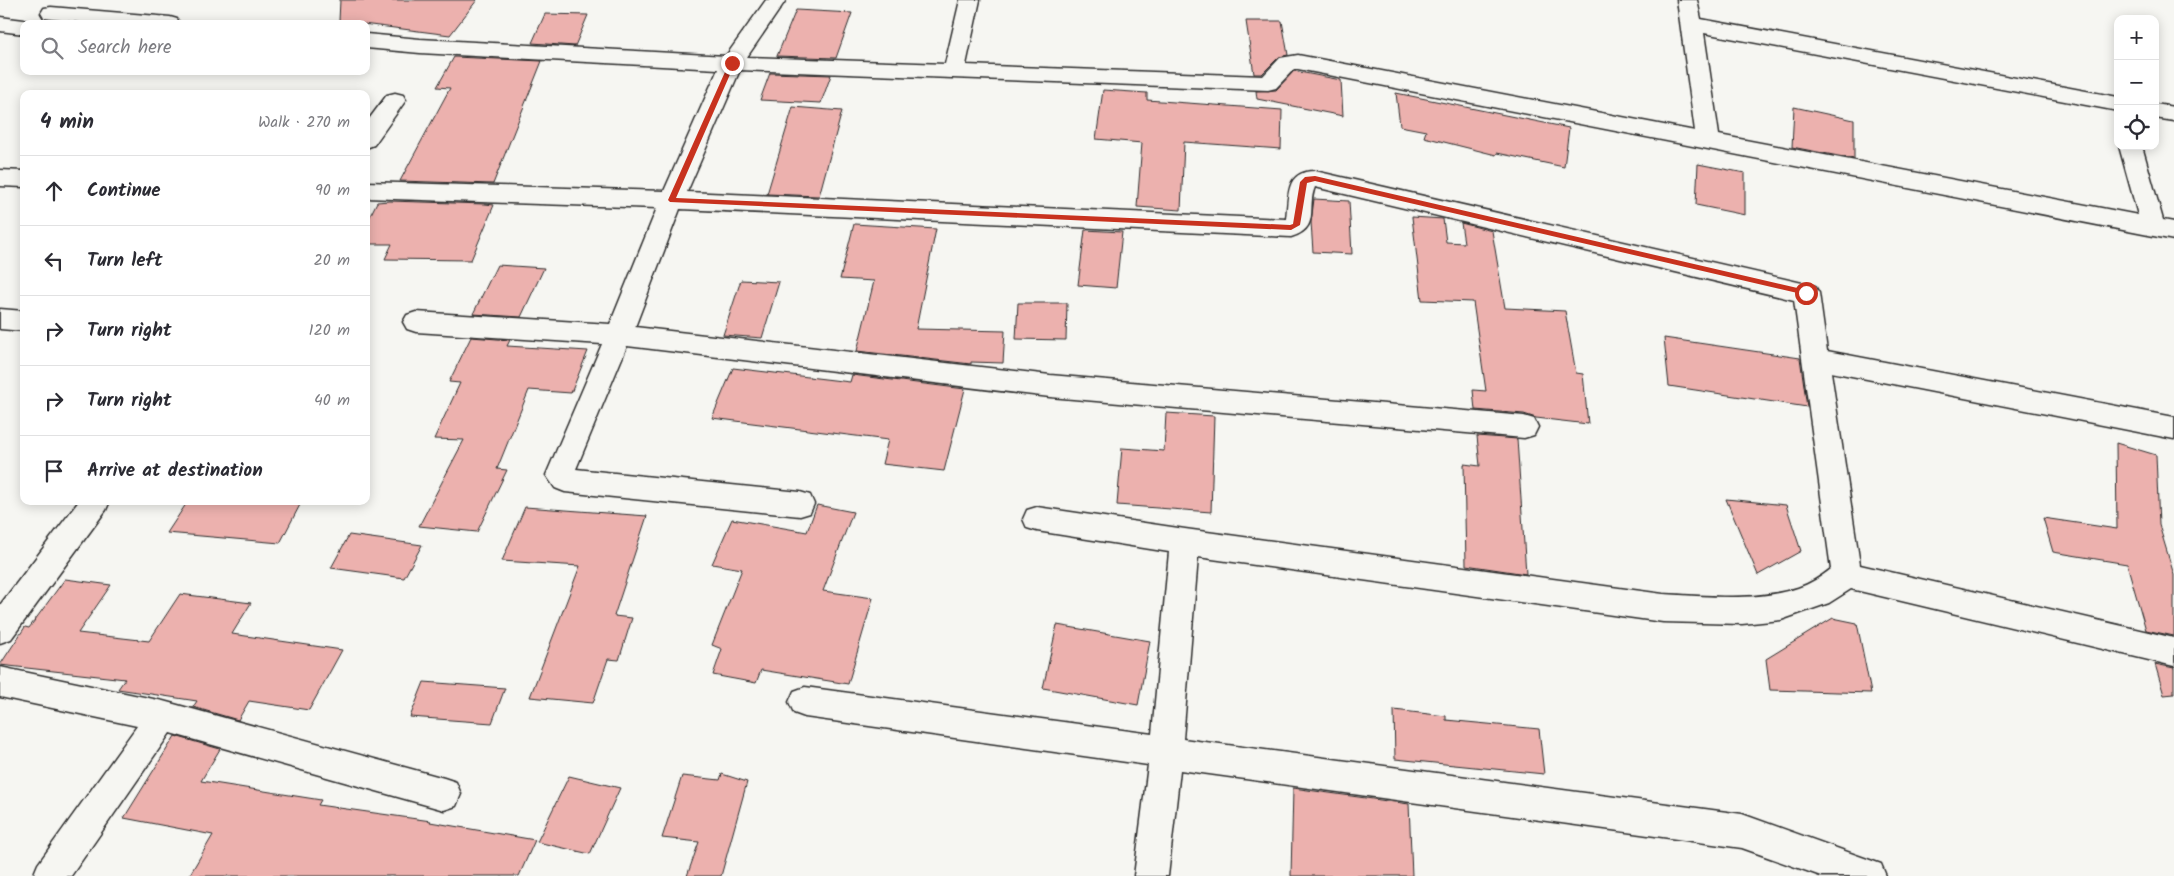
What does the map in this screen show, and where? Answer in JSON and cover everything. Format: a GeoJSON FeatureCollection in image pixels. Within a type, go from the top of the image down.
{"type":"FeatureCollection","features":[{"type":"Feature","properties":{"kind":"street"},"geometry":{"type":"LineString","coordinates":[[776,0],[732,63],[672,200],[620,335],[560,475],[562,478],[800,504]]}},
{"type":"Feature","properties":{"kind":"street"},"geometry":{"type":"LineString","coordinates":[[954,71],[970,0]]}},
{"type":"Feature","properties":{"kind":"street"},"geometry":{"type":"LineString","coordinates":[[1687,0],[1708,141]]}},
{"type":"Feature","properties":{"kind":"street"},"geometry":{"type":"LineString","coordinates":[[39,20],[58,6],[145,20]]}},
{"type":"Feature","properties":{"kind":"street"},"geometry":{"type":"LineString","coordinates":[[0,24],[20,26]]}},
{"type":"Feature","properties":{"kind":"street"},"geometry":{"type":"LineString","coordinates":[[1692,24],[2114,103]]}},
{"type":"Feature","properties":{"kind":"street"},"geometry":{"type":"LineString","coordinates":[[370,42],[732,63],[1268,83],[1288,63],[1298,62],[2164,229]]}},
{"type":"Feature","properties":{"kind":"street"},"geometry":{"type":"LineString","coordinates":[[370,134],[395,100]]}},
{"type":"Feature","properties":{"kind":"street"},"geometry":{"type":"LineString","coordinates":[[2159,111],[2174,114]]}},
{"type":"Feature","properties":{"kind":"street"},"geometry":{"type":"LineString","coordinates":[[2132,150],[2164,229]]}},
{"type":"Feature","properties":{"kind":"street"},"geometry":{"type":"LineString","coordinates":[[0,178],[20,179]]}},
{"type":"Feature","properties":{"kind":"street"},"geometry":{"type":"LineString","coordinates":[[370,190],[672,200],[1291,228],[1297,225],[1303,182],[1307,179],[1315,179],[1806,293],[1847,575]]}},
{"type":"Feature","properties":{"kind":"street"},"geometry":{"type":"LineString","coordinates":[[0,319],[20,321]]}},
{"type":"Feature","properties":{"kind":"street"},"geometry":{"type":"LineString","coordinates":[[416,322],[620,335],[1050,386],[1524,427]]}},
{"type":"Feature","properties":{"kind":"street"},"geometry":{"type":"LineString","coordinates":[[1816,359],[2174,428]]}},
{"type":"Feature","properties":{"kind":"street"},"geometry":{"type":"LineString","coordinates":[[0,628],[93,505]]}},
{"type":"Feature","properties":{"kind":"street"},"geometry":{"type":"LineString","coordinates":[[1037,519],[1184,542],[1663,608],[1742,610],[1781,606],[1818,594],[1847,575],[2174,652]]}},
{"type":"Feature","properties":{"kind":"street"},"geometry":{"type":"LineString","coordinates":[[1151,876],[1166,752],[1184,542]]}},
{"type":"Feature","properties":{"kind":"street"},"geometry":{"type":"LineString","coordinates":[[0,682],[163,716],[444,794]]}},
{"type":"Feature","properties":{"kind":"street"},"geometry":{"type":"LineString","coordinates":[[805,702],[1742,831],[1869,876]]}},
{"type":"Feature","properties":{"kind":"street"},"geometry":{"type":"LineString","coordinates":[[50,876],[163,716]]}},
{"type":"Feature","properties":{"kind":"building"},"geometry":{"type":"Polygon","coordinates":[[[340,0],[477,0],[450,35],[370,25],[370,20],[339,20],[340,0]]]}},
{"type":"Feature","properties":{"kind":"building"},"geometry":{"type":"Polygon","coordinates":[[[796,10],[852,13],[836,58],[777,56],[796,10]]]}},
{"type":"Feature","properties":{"kind":"building"},"geometry":{"type":"Polygon","coordinates":[[[545,14],[588,15],[575,46],[532,43],[545,14]]]}},
{"type":"Feature","properties":{"kind":"building"},"geometry":{"type":"Polygon","coordinates":[[[1246,21],[1282,21],[1288,55],[1279,57],[1262,74],[1254,74],[1246,21]]]}},
{"type":"Feature","properties":{"kind":"building"},"geometry":{"type":"Polygon","coordinates":[[[454,57],[542,61],[493,184],[400,181],[450,88],[437,87],[454,57]]]}},
{"type":"Feature","properties":{"kind":"building"},"geometry":{"type":"Polygon","coordinates":[[[1294,71],[1341,80],[1343,116],[1257,99],[1256,91],[1276,90],[1294,71]]]}},
{"type":"Feature","properties":{"kind":"building"},"geometry":{"type":"Polygon","coordinates":[[[770,73],[831,75],[821,103],[760,100],[770,73]]]}},
{"type":"Feature","properties":{"kind":"building"},"geometry":{"type":"Polygon","coordinates":[[[1103,90],[1147,93],[1147,100],[1282,110],[1281,149],[1184,142],[1181,210],[1137,207],[1142,143],[1096,139],[1103,90]]]}},
{"type":"Feature","properties":{"kind":"building"},"geometry":{"type":"Polygon","coordinates":[[[1396,93],[1569,128],[1564,167],[1497,153],[1496,155],[1424,137],[1426,131],[1400,126],[1396,93]]]}},
{"type":"Feature","properties":{"kind":"building"},"geometry":{"type":"Polygon","coordinates":[[[793,107],[842,111],[819,196],[767,194],[793,107]]]}},
{"type":"Feature","properties":{"kind":"building"},"geometry":{"type":"Polygon","coordinates":[[[1794,107],[1854,120],[1854,159],[1792,147],[1794,107]]]}},
{"type":"Feature","properties":{"kind":"building"},"geometry":{"type":"Polygon","coordinates":[[[1698,164],[1745,173],[1745,215],[1696,205],[1698,164]]]}},
{"type":"Feature","properties":{"kind":"building"},"geometry":{"type":"Polygon","coordinates":[[[1314,199],[1349,201],[1352,254],[1313,252],[1311,222],[1314,199]]]}},
{"type":"Feature","properties":{"kind":"building"},"geometry":{"type":"Polygon","coordinates":[[[377,202],[494,205],[471,260],[385,259],[392,244],[370,244],[370,216],[377,202]]]}},
{"type":"Feature","properties":{"kind":"building"},"geometry":{"type":"Polygon","coordinates":[[[1412,217],[1443,219],[1446,242],[1464,243],[1461,223],[1492,231],[1505,308],[1565,311],[1576,373],[1583,374],[1588,424],[1536,418],[1524,414],[1475,410],[1473,390],[1486,391],[1473,302],[1422,300],[1412,217]]]}},
{"type":"Feature","properties":{"kind":"building"},"geometry":{"type":"Polygon","coordinates":[[[854,224],[936,229],[916,329],[1005,331],[1003,363],[971,362],[971,364],[857,351],[874,281],[840,279],[854,224]]]}},
{"type":"Feature","properties":{"kind":"building"},"geometry":{"type":"Polygon","coordinates":[[[1085,230],[1122,232],[1116,288],[1078,285],[1085,230]]]}},
{"type":"Feature","properties":{"kind":"building"},"geometry":{"type":"Polygon","coordinates":[[[497,265],[544,268],[521,317],[473,314],[497,265]]]}},
{"type":"Feature","properties":{"kind":"building"},"geometry":{"type":"Polygon","coordinates":[[[741,280],[779,282],[762,338],[723,335],[741,280]]]}},
{"type":"Feature","properties":{"kind":"building"},"geometry":{"type":"Polygon","coordinates":[[[1018,303],[1067,303],[1066,340],[1016,339],[1018,303]]]}},
{"type":"Feature","properties":{"kind":"building"},"geometry":{"type":"Polygon","coordinates":[[[471,337],[510,340],[507,346],[588,351],[571,393],[529,390],[497,469],[507,470],[477,532],[419,526],[464,440],[434,439],[460,383],[449,382],[471,337]]]}},
{"type":"Feature","properties":{"kind":"building"},"geometry":{"type":"Polygon","coordinates":[[[1664,338],[1800,358],[1807,407],[1669,386],[1664,338]]]}},
{"type":"Feature","properties":{"kind":"building"},"geometry":{"type":"Polygon","coordinates":[[[733,368],[850,382],[852,375],[965,389],[944,471],[882,464],[888,440],[712,418],[733,368]]]}},
{"type":"Feature","properties":{"kind":"building"},"geometry":{"type":"Polygon","coordinates":[[[1166,413],[1214,416],[1211,512],[1117,505],[1122,448],[1164,451],[1166,413]]]}},
{"type":"Feature","properties":{"kind":"building"},"geometry":{"type":"Polygon","coordinates":[[[1477,436],[1517,439],[1526,574],[1466,565],[1464,464],[1480,466],[1477,436]]]}},
{"type":"Feature","properties":{"kind":"building"},"geometry":{"type":"Polygon","coordinates":[[[2116,443],[2156,455],[2159,525],[2174,575],[2174,636],[2146,630],[2127,564],[2053,552],[2043,518],[2117,529],[2116,443]]]}},
{"type":"Feature","properties":{"kind":"building"},"geometry":{"type":"Polygon","coordinates":[[[1726,499],[1786,505],[1801,551],[1758,575],[1726,499]]]}},
{"type":"Feature","properties":{"kind":"building"},"geometry":{"type":"Polygon","coordinates":[[[185,505],[300,505],[280,543],[167,533],[185,505]]]}},
{"type":"Feature","properties":{"kind":"building"},"geometry":{"type":"Polygon","coordinates":[[[817,505],[853,512],[823,591],[873,598],[848,684],[761,670],[756,683],[713,675],[722,649],[712,645],[742,569],[712,564],[732,519],[807,532],[817,505]]]}},
{"type":"Feature","properties":{"kind":"building"},"geometry":{"type":"Polygon","coordinates":[[[525,507],[647,516],[614,616],[632,618],[619,660],[608,659],[593,703],[530,697],[580,566],[502,561],[525,507]]]}},
{"type":"Feature","properties":{"kind":"building"},"geometry":{"type":"Polygon","coordinates":[[[349,535],[422,545],[404,578],[331,568],[349,535]]]}},
{"type":"Feature","properties":{"kind":"building"},"geometry":{"type":"Polygon","coordinates":[[[65,579],[111,585],[78,633],[149,641],[180,594],[251,603],[232,634],[342,650],[309,710],[249,701],[238,720],[193,707],[197,701],[118,689],[125,679],[0,665],[25,627],[29,628],[65,579]]]}},
{"type":"Feature","properties":{"kind":"building"},"geometry":{"type":"Polygon","coordinates":[[[1833,618],[1857,623],[1871,693],[1770,690],[1766,659],[1833,618]]]}},
{"type":"Feature","properties":{"kind":"building"},"geometry":{"type":"Polygon","coordinates":[[[1057,625],[1150,641],[1138,705],[1043,688],[1057,625]]]}},
{"type":"Feature","properties":{"kind":"building"},"geometry":{"type":"Polygon","coordinates":[[[2155,664],[2174,668],[2174,694],[2164,695],[2155,664]]]}},
{"type":"Feature","properties":{"kind":"building"},"geometry":{"type":"Polygon","coordinates":[[[424,682],[505,688],[492,723],[410,717],[424,682]]]}},
{"type":"Feature","properties":{"kind":"building"},"geometry":{"type":"Polygon","coordinates":[[[1394,710],[1446,716],[1446,720],[1539,729],[1544,774],[1395,759],[1394,710]]]}},
{"type":"Feature","properties":{"kind":"building"},"geometry":{"type":"Polygon","coordinates":[[[175,736],[220,749],[201,781],[321,800],[318,805],[431,821],[535,840],[519,876],[189,876],[213,835],[124,818],[175,736]]]}},
{"type":"Feature","properties":{"kind":"building"},"geometry":{"type":"Polygon","coordinates":[[[722,774],[747,782],[721,876],[687,876],[699,842],[662,838],[682,776],[720,780],[722,774]]]}},
{"type":"Feature","properties":{"kind":"building"},"geometry":{"type":"Polygon","coordinates":[[[569,776],[620,788],[590,854],[537,842],[569,776]]]}},
{"type":"Feature","properties":{"kind":"building"},"geometry":{"type":"Polygon","coordinates":[[[1293,788],[1409,804],[1412,876],[1291,876],[1293,788]]]}},
{"type":"Feature","properties":{"kind":"route"},"geometry":{"type":"LineString","coordinates":[[732,63],[672,200],[1295,228],[1303,182],[1307,179],[1315,179],[1806,293]]}}]}
